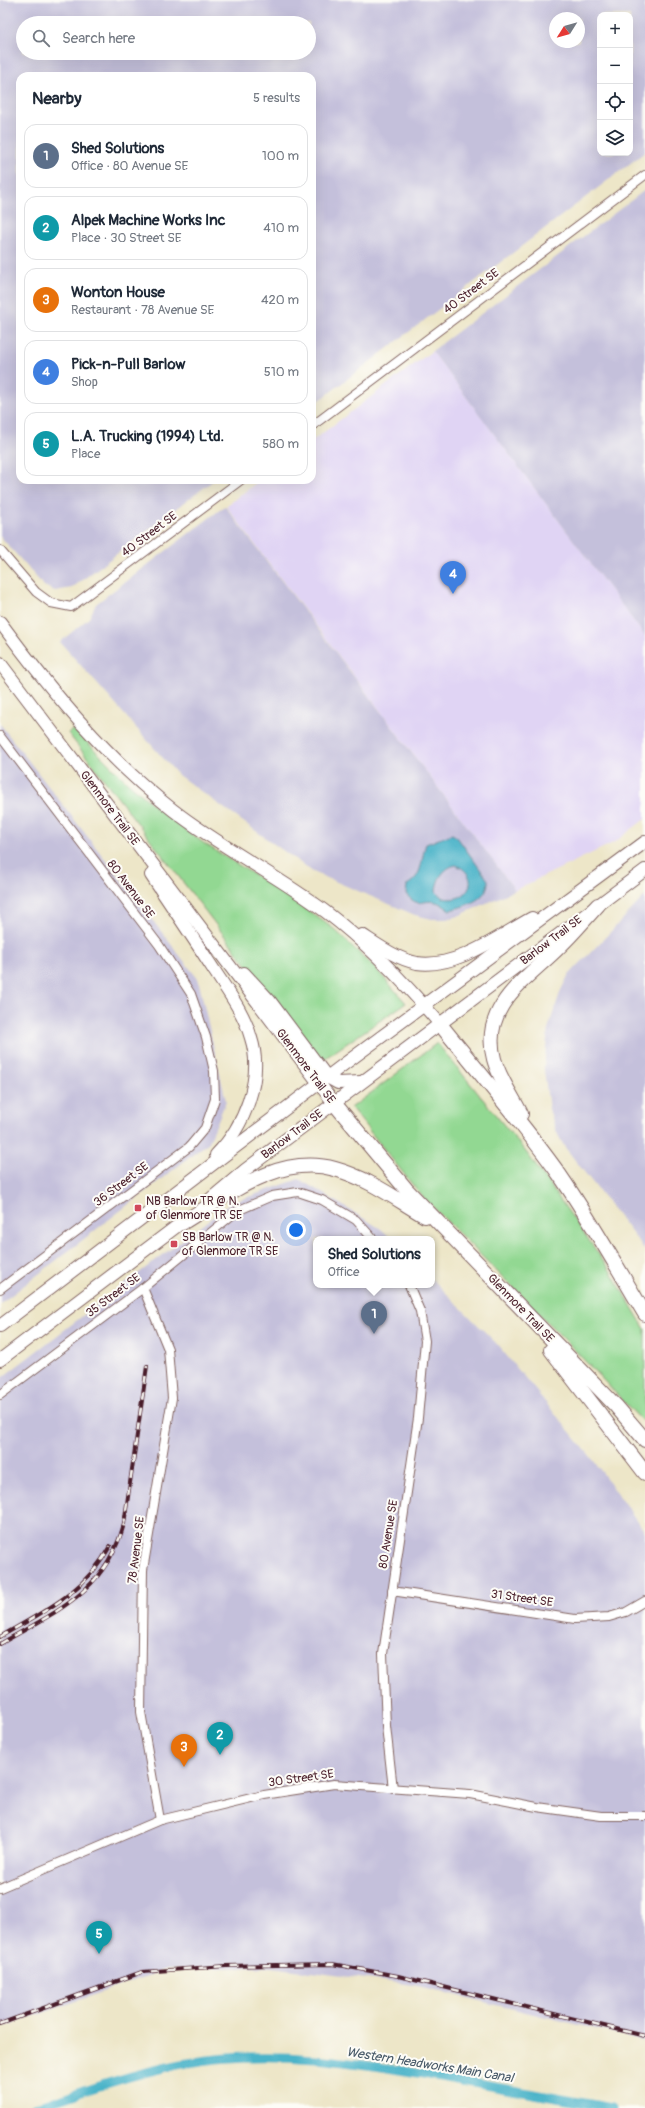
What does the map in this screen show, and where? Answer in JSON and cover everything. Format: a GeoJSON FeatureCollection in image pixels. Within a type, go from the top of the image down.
{"type":"FeatureCollection","features":[{"type":"Feature","properties":{"kind":"highway"},"geometry":{"type":"LineString","coordinates":[[598,905],[559,947],[505,998],[498,1012],[492,1043],[494,1059],[502,1077],[540,1147],[645,1304]]}},
{"type":"Feature","properties":{"kind":"highway"},"geometry":{"type":"LineString","coordinates":[[440,1024],[540,1147]]}},
{"type":"Feature","properties":{"kind":"highway","name":"Glenmore Trail SE"},"geometry":{"type":"LineString","coordinates":[[334,1103],[406,1189],[616,1406],[645,1440]]}},
{"type":"Feature","properties":{"kind":"highway"},"geometry":{"type":"LineString","coordinates":[[182,1223],[252,1181],[284,1168],[300,1166],[335,1169],[366,1181],[441,1226]]}},
{"type":"Feature","properties":{"kind":"highway"},"geometry":{"type":"LineString","coordinates":[[604,1243],[645,1314]]}},
{"type":"Feature","properties":{"kind":"highway"},"geometry":{"type":"LineString","coordinates":[[507,1294],[645,1472]]}},
{"type":"Feature","properties":{"kind":"main road"},"geometry":{"type":"LineString","coordinates":[[0,622],[39,674],[86,730],[126,769],[173,810],[238,855],[385,950],[416,962],[430,964],[447,962],[463,956],[573,896]]}},
{"type":"Feature","properties":{"kind":"main road","name":"Glenmore Trail SE"},"geometry":{"type":"LineString","coordinates":[[0,663],[198,924],[270,1001],[323,1080],[334,1103]]}},
{"type":"Feature","properties":{"kind":"main road"},"geometry":{"type":"LineString","coordinates":[[129,834],[148,870],[234,1001],[252,1039],[254,1066],[252,1086],[247,1106],[233,1135],[188,1183]]}},
{"type":"Feature","properties":{"kind":"main road","name":"Barlow Trail SE"},"geometry":{"type":"LineString","coordinates":[[0,1326],[323,1080],[645,842]]}},
{"type":"Feature","properties":{"kind":"main road","name":"Barlow Trail SE"},"geometry":{"type":"LineString","coordinates":[[0,1360],[182,1223],[244,1170],[645,870]]}},
{"type":"Feature","properties":{"kind":"main road"},"geometry":{"type":"LineString","coordinates":[[326,912],[357,937],[440,1024]]}},
{"type":"Feature","properties":{"kind":"main road"},"geometry":{"type":"LineString","coordinates":[[323,1080],[338,1083],[362,1082]]}},
{"type":"Feature","properties":{"kind":"street","name":"40 Street SE"},"geometry":{"type":"LineString","coordinates":[[316,423],[645,174]]}},
{"type":"Feature","properties":{"kind":"street","name":"40 Street SE"},"geometry":{"type":"LineString","coordinates":[[0,550],[36,592],[51,603],[71,607],[236,484]]}},
{"type":"Feature","properties":{"kind":"street","name":"80 Avenue SE"},"geometry":{"type":"LineString","coordinates":[[1,740],[159,945],[190,994],[206,1037],[214,1071]]}},
{"type":"Feature","properties":{"kind":"street","name":"36 Street SE"},"geometry":{"type":"LineString","coordinates":[[0,1289],[190,1148],[205,1128],[215,1099],[214,1071]]}},
{"type":"Feature","properties":{"kind":"street","name":"35 Street SE"},"geometry":{"type":"LineString","coordinates":[[0,1395],[143,1288],[237,1211],[272,1196],[298,1192],[322,1200],[356,1220],[370,1236]]}},
{"type":"Feature","properties":{"kind":"street","name":"78 Avenue SE"},"geometry":{"type":"LineString","coordinates":[[143,1288],[168,1349],[172,1398],[143,1570],[141,1712],[160,1820]]}},
{"type":"Feature","properties":{"kind":"street","name":"80 Avenue SE"},"geometry":{"type":"LineString","coordinates":[[393,1789],[386,1726],[383,1654],[418,1418],[425,1349],[424,1325],[410,1288]]}},
{"type":"Feature","properties":{"kind":"street","name":"31 Street SE"},"geometry":{"type":"LineString","coordinates":[[392,1591],[582,1619],[609,1617],[626,1612],[645,1601]]}},
{"type":"Feature","properties":{"kind":"street","name":"30 Street SE"},"geometry":{"type":"LineString","coordinates":[[0,1888],[160,1820],[264,1795],[334,1784],[470,1794],[537,1807],[601,1816],[645,1816]]}},
{"type":"Feature","properties":{"kind":"shaded area"},"geometry":{"type":"Polygon","coordinates":[[[0,0],[645,0],[645,152],[316,403],[316,72],[16,72],[16,484],[209,484],[72,588],[55,591],[44,586],[0,536],[0,0]]]}},
{"type":"Feature","properties":{"kind":"shaded area"},"geometry":{"type":"Polygon","coordinates":[[[645,190],[645,636],[432,351],[645,190]]]}},
{"type":"Feature","properties":{"kind":"shaded area"},"geometry":{"type":"Polygon","coordinates":[[[432,351],[645,636],[645,819],[615,842],[515,890],[226,506],[255,484],[316,484],[316,438],[432,351]]]}},
{"type":"Feature","properties":{"kind":"shaded area"},"geometry":{"type":"Polygon","coordinates":[[[225,506],[515,890],[458,916],[446,919],[432,919],[415,915],[313,872],[178,775],[60,642],[89,618],[96,604],[225,506]]]}},
{"type":"Feature","properties":{"kind":"shaded area"},"geometry":{"type":"Polygon","coordinates":[[[0,724],[198,979],[226,1101],[209,1142],[0,1304],[0,724]]]}},
{"type":"Feature","properties":{"kind":"shaded area"},"geometry":{"type":"Polygon","coordinates":[[[645,896],[645,1250],[564,1146],[556,1131],[549,1109],[544,1069],[548,1029],[561,990],[568,976],[645,896]]]}},
{"type":"Feature","properties":{"kind":"shaded area"},"geometry":{"type":"Polygon","coordinates":[[[299,1179],[381,1229],[389,1236],[313,1236],[313,1288],[435,1288],[435,1282],[496,1343],[591,1457],[645,1532],[645,2041],[414,1985],[271,1967],[167,1969],[0,2028],[0,1379],[231,1203],[299,1179]]]}},
{"type":"Feature","properties":{"kind":"green space"},"geometry":{"type":"Polygon","coordinates":[[[74,729],[127,782],[169,818],[205,844],[285,894],[334,929],[376,969],[406,1003],[321,1061],[68,733],[74,729]]]}},
{"type":"Feature","properties":{"kind":"green space"},"geometry":{"type":"Polygon","coordinates":[[[437,1043],[526,1152],[608,1267],[645,1329],[645,1424],[565,1340],[420,1194],[351,1108],[437,1043]]]}},
{"type":"Feature","properties":{"kind":"water"},"geometry":{"type":"Polygon","coordinates":[[[452,834],[457,837],[488,880],[485,892],[481,897],[469,904],[450,910],[436,902],[417,902],[410,899],[406,894],[407,885],[419,872],[426,844],[452,834]],[[456,865],[444,871],[437,883],[436,892],[443,898],[452,899],[460,897],[469,888],[470,882],[469,876],[464,870],[456,865]]]}},
{"type":"Feature","properties":{"kind":"waterway","name":"Western Headworks Main Canal"},"geometry":{"type":"LineString","coordinates":[[35,2108],[107,2083],[163,2068],[216,2059],[249,2057],[283,2057],[351,2063],[418,2073],[612,2108]]}},
{"type":"Feature","properties":{"kind":"railway"},"geometry":{"type":"LineString","coordinates":[[0,1644],[41,1621],[76,1597],[105,1567],[116,1547],[124,1524],[147,1366]]}},
{"type":"Feature","properties":{"kind":"railway"},"geometry":{"type":"LineString","coordinates":[[0,1637],[48,1609],[76,1589],[100,1562],[110,1546]]}},
{"type":"Feature","properties":{"kind":"railway"},"geometry":{"type":"LineString","coordinates":[[0,2024],[142,1972],[226,1966],[332,1964],[398,1976],[645,2036]]}},
{"type":"Feature","properties":{"kind":"place","name":"Pick-n-Pull Barlow"},"geometry":{"type":"Point","coordinates":[453,594]}},
{"type":"Feature","properties":{"kind":"place","name":"NB Barlow TR @ N. of Glenmore TR SE"},"geometry":{"type":"Point","coordinates":[138,1208]}},
{"type":"Feature","properties":{"kind":"place","name":"SB Barlow TR @ N. of Glenmore TR SE"},"geometry":{"type":"Point","coordinates":[174,1244]}},
{"type":"Feature","properties":{"kind":"place","name":"Shed Solutions"},"geometry":{"type":"Point","coordinates":[374,1334]}},
{"type":"Feature","properties":{"kind":"place","name":"Alpek Machine Works Inc"},"geometry":{"type":"Point","coordinates":[220,1755]}},
{"type":"Feature","properties":{"kind":"place","name":"Wonton House"},"geometry":{"type":"Point","coordinates":[184,1767]}},
{"type":"Feature","properties":{"kind":"place","name":"L.A. Trucking (1994) Ltd."},"geometry":{"type":"Point","coordinates":[99,1954]}}]}
